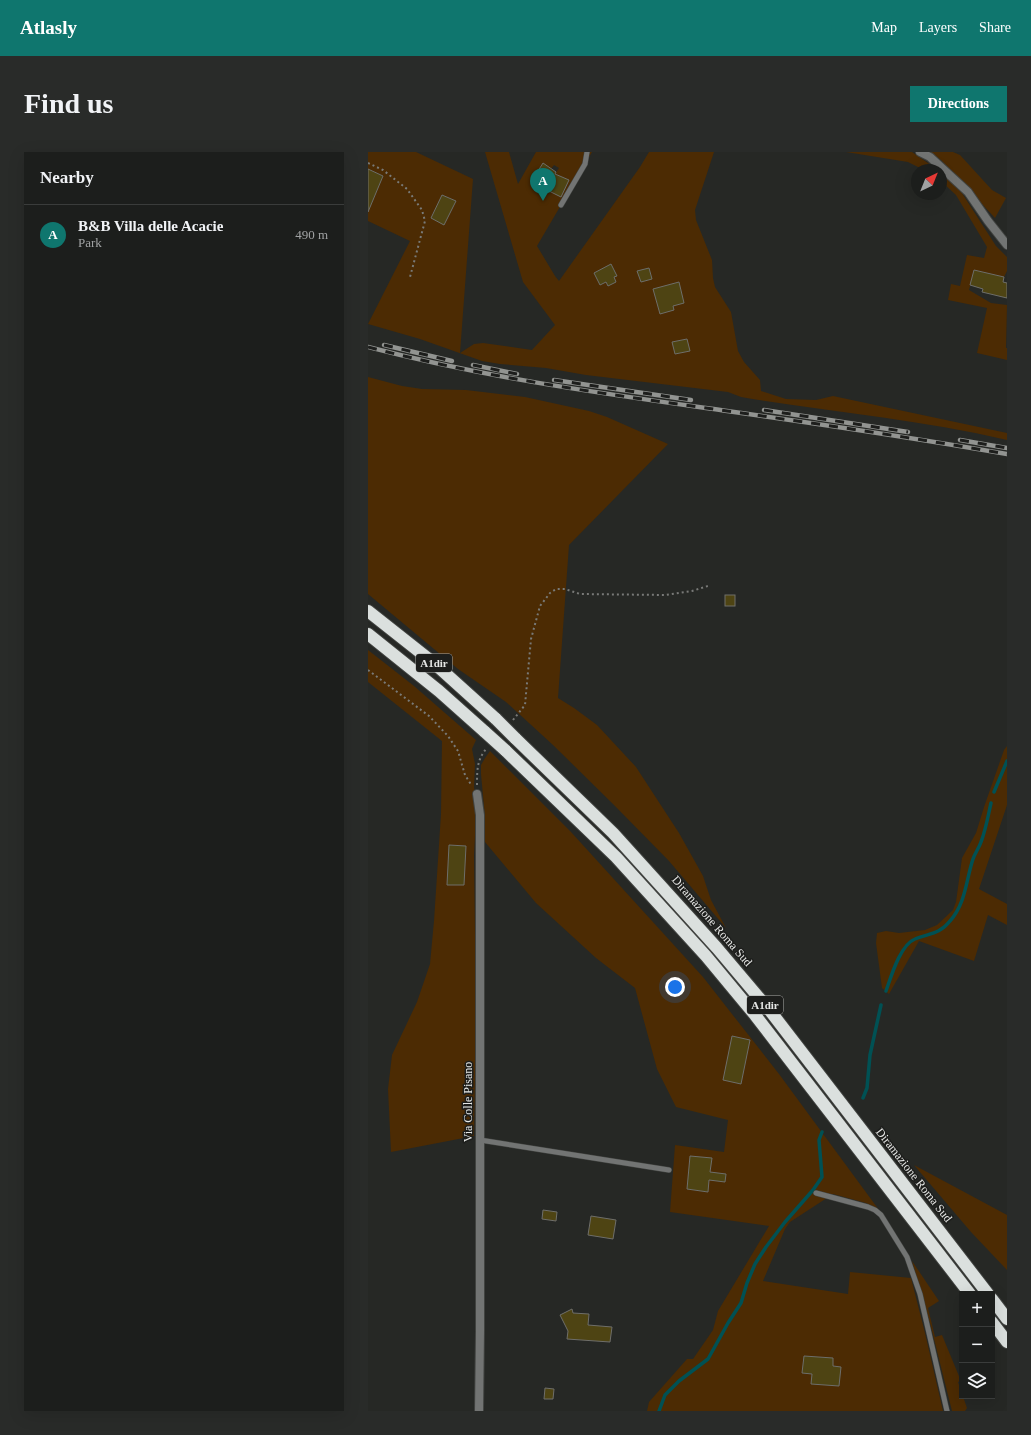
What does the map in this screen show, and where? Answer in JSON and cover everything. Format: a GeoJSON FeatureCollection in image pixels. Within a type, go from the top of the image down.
{"type":"FeatureCollection","features":[{"type":"Feature","properties":{"kind":"highway","name":"Diramazione Roma Sud"},"geometry":{"type":"LineString","coordinates":[[368,611],[435,664],[496,719],[629,850],[717,948],[775,1018],[986,1291]]}},
{"type":"Feature","properties":{"kind":"highway","name":"A1dir"},"geometry":{"type":"LineString","coordinates":[[368,634],[439,691],[485,732],[616,857],[706,956],[755,1015],[968,1291]]}},
{"type":"Feature","properties":{"kind":"highway"},"geometry":{"type":"LineString","coordinates":[[995,1303],[1007,1319]]}},
{"type":"Feature","properties":{"kind":"highway"},"geometry":{"type":"LineString","coordinates":[[995,1326],[1007,1342]]}},
{"type":"Feature","properties":{"kind":"street"},"geometry":{"type":"LineString","coordinates":[[920,152],[930,157],[968,192],[1007,245]]}},
{"type":"Feature","properties":{"kind":"street","name":"Via Colle Pisano"},"geometry":{"type":"LineString","coordinates":[[477,794],[480,815],[479,1411]]}},
{"type":"Feature","properties":{"kind":"lane"},"geometry":{"type":"LineString","coordinates":[[561,205],[585,164],[587,152]]}},
{"type":"Feature","properties":{"kind":"lane"},"geometry":{"type":"LineString","coordinates":[[480,1140],[669,1170]]}},
{"type":"Feature","properties":{"kind":"lane"},"geometry":{"type":"LineString","coordinates":[[816,1193],[875,1210],[885,1222],[907,1257],[920,1294],[947,1411]]}},
{"type":"Feature","properties":{"kind":"path"},"geometry":{"type":"LineString","coordinates":[[368,163],[383,170],[407,190],[422,210],[425,221],[410,277]]}},
{"type":"Feature","properties":{"kind":"path"},"geometry":{"type":"LineString","coordinates":[[510,723],[520,713],[525,705],[532,639],[540,606],[550,593],[556,590],[565,589],[580,594],[665,595],[692,591],[708,586]]}},
{"type":"Feature","properties":{"kind":"path"},"geometry":{"type":"LineString","coordinates":[[368,670],[429,716],[448,736],[458,752],[465,775],[477,794]]}},
{"type":"Feature","properties":{"kind":"path"},"geometry":{"type":"LineString","coordinates":[[477,794],[477,768],[481,754],[491,744]]}},
{"type":"Feature","properties":{"kind":"shaded area"},"geometry":{"type":"Polygon","coordinates":[[[368,152],[416,152],[473,179],[460,353],[474,344],[483,343],[532,350],[555,325],[523,282],[485,152],[509,152],[518,184],[536,152],[592,152],[537,246],[559,281],[640,167],[649,152],[714,152],[695,210],[696,220],[712,260],[715,287],[731,312],[738,351],[744,362],[760,380],[761,391],[786,399],[816,400],[833,396],[1007,433],[1007,440],[907,421],[741,397],[728,392],[482,361],[420,339],[368,324],[410,241],[368,221],[368,212],[383,176],[368,169],[368,152]],[[554,165],[551,169],[539,171],[547,176],[545,178],[547,179],[543,188],[561,196],[569,180],[555,174],[559,168],[554,165]],[[442,195],[431,218],[444,224],[456,201],[442,195]],[[611,264],[594,273],[600,285],[606,282],[608,286],[616,282],[614,277],[617,276],[611,264]],[[649,268],[637,271],[641,282],[652,278],[649,268]]]}},
{"type":"Feature","properties":{"kind":"shaded area"},"geometry":{"type":"Polygon","coordinates":[[[846,152],[912,152],[929,164],[912,164],[908,162],[846,152]]]}},
{"type":"Feature","properties":{"kind":"shaded area"},"geometry":{"type":"Polygon","coordinates":[[[926,152],[953,152],[960,155],[992,190],[1006,198],[995,218],[947,166],[947,164],[945,164],[941,160],[926,152]]]}},
{"type":"Feature","properties":{"kind":"shaded area"},"geometry":{"type":"Polygon","coordinates":[[[947,178],[958,187],[996,246],[1007,257],[1007,271],[1004,277],[974,270],[969,290],[991,303],[1007,305],[1007,360],[977,353],[987,308],[948,300],[951,284],[960,286],[967,255],[984,258],[987,247],[956,195],[947,187],[947,178]]]}},
{"type":"Feature","properties":{"kind":"shaded area"},"geometry":{"type":"Polygon","coordinates":[[[368,377],[402,386],[422,389],[466,390],[525,397],[589,411],[607,417],[668,444],[569,545],[558,698],[597,725],[636,767],[679,833],[703,876],[711,900],[726,928],[669,861],[553,745],[506,702],[458,669],[368,594],[368,377]]]}},
{"type":"Feature","properties":{"kind":"shaded area"},"geometry":{"type":"Polygon","coordinates":[[[368,650],[414,686],[476,740],[472,749],[475,764],[474,787],[476,799],[474,855],[476,1014],[474,1136],[391,1152],[388,1089],[392,1055],[417,1002],[430,964],[441,814],[442,741],[368,682],[368,650]],[[449,845],[447,885],[463,885],[466,846],[449,845]]]}},
{"type":"Feature","properties":{"kind":"shaded area"},"geometry":{"type":"Polygon","coordinates":[[[1007,746],[1007,805],[979,889],[1007,904],[1007,925],[988,915],[974,961],[919,941],[889,994],[882,988],[876,943],[877,933],[886,931],[899,933],[925,930],[937,925],[953,910],[956,902],[962,858],[976,833],[1004,750],[1007,746]]]}},
{"type":"Feature","properties":{"kind":"shaded area"},"geometry":{"type":"Polygon","coordinates":[[[490,751],[571,832],[703,977],[779,1074],[879,1210],[866,1203],[833,1194],[790,1222],[785,1229],[763,1281],[848,1294],[850,1272],[911,1278],[943,1411],[647,1411],[649,1402],[687,1359],[693,1359],[713,1330],[718,1311],[769,1226],[670,1212],[675,1145],[724,1152],[728,1120],[676,1107],[657,1069],[635,988],[596,958],[536,903],[485,842],[485,817],[481,765],[490,751]],[[732,1036],[741,1084],[750,1040],[732,1036]],[[691,1156],[687,1189],[708,1192],[709,1180],[725,1182],[726,1174],[710,1172],[711,1158],[691,1156]],[[804,1356],[802,1373],[812,1374],[811,1384],[839,1386],[841,1367],[833,1366],[833,1358],[804,1356]]]}},
{"type":"Feature","properties":{"kind":"shaded area"},"geometry":{"type":"Polygon","coordinates":[[[914,1165],[1007,1215],[1007,1270],[971,1232],[914,1165]]]}},
{"type":"Feature","properties":{"kind":"shaded area"},"geometry":{"type":"Polygon","coordinates":[[[912,1261],[939,1301],[928,1308],[935,1337],[942,1335],[959,1376],[959,1399],[964,1399],[967,1408],[965,1411],[952,1411],[931,1327],[912,1261]]]}},
{"type":"Feature","properties":{"kind":"building"},"geometry":{"type":"Polygon","coordinates":[[[543,163],[556,172],[555,174],[569,180],[561,197],[543,188],[547,179],[545,178],[547,176],[538,171],[543,163]]]}},
{"type":"Feature","properties":{"kind":"building"},"geometry":{"type":"Polygon","coordinates":[[[368,169],[383,176],[368,212],[368,169]]]}},
{"type":"Feature","properties":{"kind":"building"},"geometry":{"type":"Polygon","coordinates":[[[442,195],[456,201],[444,225],[431,218],[442,195]]]}},
{"type":"Feature","properties":{"kind":"building"},"geometry":{"type":"Polygon","coordinates":[[[611,264],[617,276],[614,277],[616,282],[608,286],[606,282],[600,285],[594,273],[611,264]]]}},
{"type":"Feature","properties":{"kind":"building"},"geometry":{"type":"Polygon","coordinates":[[[649,268],[652,279],[641,282],[637,271],[649,268]]]}},
{"type":"Feature","properties":{"kind":"building"},"geometry":{"type":"Polygon","coordinates":[[[974,270],[1004,277],[1003,282],[1007,283],[1007,298],[982,292],[983,289],[970,285],[974,270]]]}},
{"type":"Feature","properties":{"kind":"building"},"geometry":{"type":"Polygon","coordinates":[[[679,282],[684,303],[673,306],[674,310],[660,314],[653,289],[679,282]]]}},
{"type":"Feature","properties":{"kind":"building"},"geometry":{"type":"Polygon","coordinates":[[[687,339],[690,351],[675,354],[672,342],[687,339]]]}},
{"type":"Feature","properties":{"kind":"building"},"geometry":{"type":"Polygon","coordinates":[[[725,595],[735,595],[735,606],[725,606],[725,595]]]}},
{"type":"Feature","properties":{"kind":"building"},"geometry":{"type":"Polygon","coordinates":[[[449,845],[466,846],[464,885],[447,885],[449,845]]]}},
{"type":"Feature","properties":{"kind":"building"},"geometry":{"type":"Polygon","coordinates":[[[732,1036],[750,1040],[741,1084],[723,1080],[732,1036]]]}},
{"type":"Feature","properties":{"kind":"building"},"geometry":{"type":"Polygon","coordinates":[[[690,1156],[712,1158],[710,1172],[726,1174],[725,1182],[709,1180],[708,1192],[687,1189],[690,1156]]]}},
{"type":"Feature","properties":{"kind":"building"},"geometry":{"type":"Polygon","coordinates":[[[543,1210],[557,1212],[556,1221],[542,1219],[543,1210]]]}},
{"type":"Feature","properties":{"kind":"building"},"geometry":{"type":"Polygon","coordinates":[[[591,1216],[616,1220],[613,1239],[588,1235],[591,1216]]]}},
{"type":"Feature","properties":{"kind":"building"},"geometry":{"type":"Polygon","coordinates":[[[572,1309],[573,1313],[589,1314],[588,1325],[612,1327],[610,1342],[567,1339],[568,1331],[560,1315],[572,1309]]]}},
{"type":"Feature","properties":{"kind":"building"},"geometry":{"type":"Polygon","coordinates":[[[804,1356],[833,1358],[833,1366],[841,1367],[839,1386],[811,1384],[812,1374],[802,1373],[804,1356]]]}},
{"type":"Feature","properties":{"kind":"building"},"geometry":{"type":"Polygon","coordinates":[[[545,1388],[554,1389],[553,1399],[544,1399],[545,1388]]]}},
{"type":"Feature","properties":{"kind":"waterway"},"geometry":{"type":"LineString","coordinates":[[994,792],[1007,761]]}},
{"type":"Feature","properties":{"kind":"waterway"},"geometry":{"type":"LineString","coordinates":[[886,991],[893,970],[901,954],[910,942],[942,929],[946,926],[959,907],[965,891],[973,859],[983,837],[991,803]]}},
{"type":"Feature","properties":{"kind":"waterway"},"geometry":{"type":"LineString","coordinates":[[863,1098],[867,1088],[870,1055],[881,1005]]}},
{"type":"Feature","properties":{"kind":"waterway"},"geometry":{"type":"LineString","coordinates":[[659,1411],[665,1395],[679,1381],[708,1359],[741,1303],[755,1264],[785,1222],[813,1190],[822,1177],[819,1140],[822,1132]]}},
{"type":"Feature","properties":{"kind":"railway"},"geometry":{"type":"LineString","coordinates":[[384,345],[452,361]]}},
{"type":"Feature","properties":{"kind":"railway"},"geometry":{"type":"LineString","coordinates":[[368,347],[457,368],[546,384],[867,431],[1007,454]]}},
{"type":"Feature","properties":{"kind":"railway"},"geometry":{"type":"LineString","coordinates":[[473,365],[517,374]]}},
{"type":"Feature","properties":{"kind":"railway"},"geometry":{"type":"LineString","coordinates":[[554,380],[691,400]]}},
{"type":"Feature","properties":{"kind":"railway"},"geometry":{"type":"LineString","coordinates":[[764,410],[908,432]]}},
{"type":"Feature","properties":{"kind":"railway"},"geometry":{"type":"LineString","coordinates":[[960,440],[1007,448]]}},
{"type":"Feature","properties":{"kind":"place","name":"B&B Villa delle Acacie"},"geometry":{"type":"Point","coordinates":[543,201]}}]}
